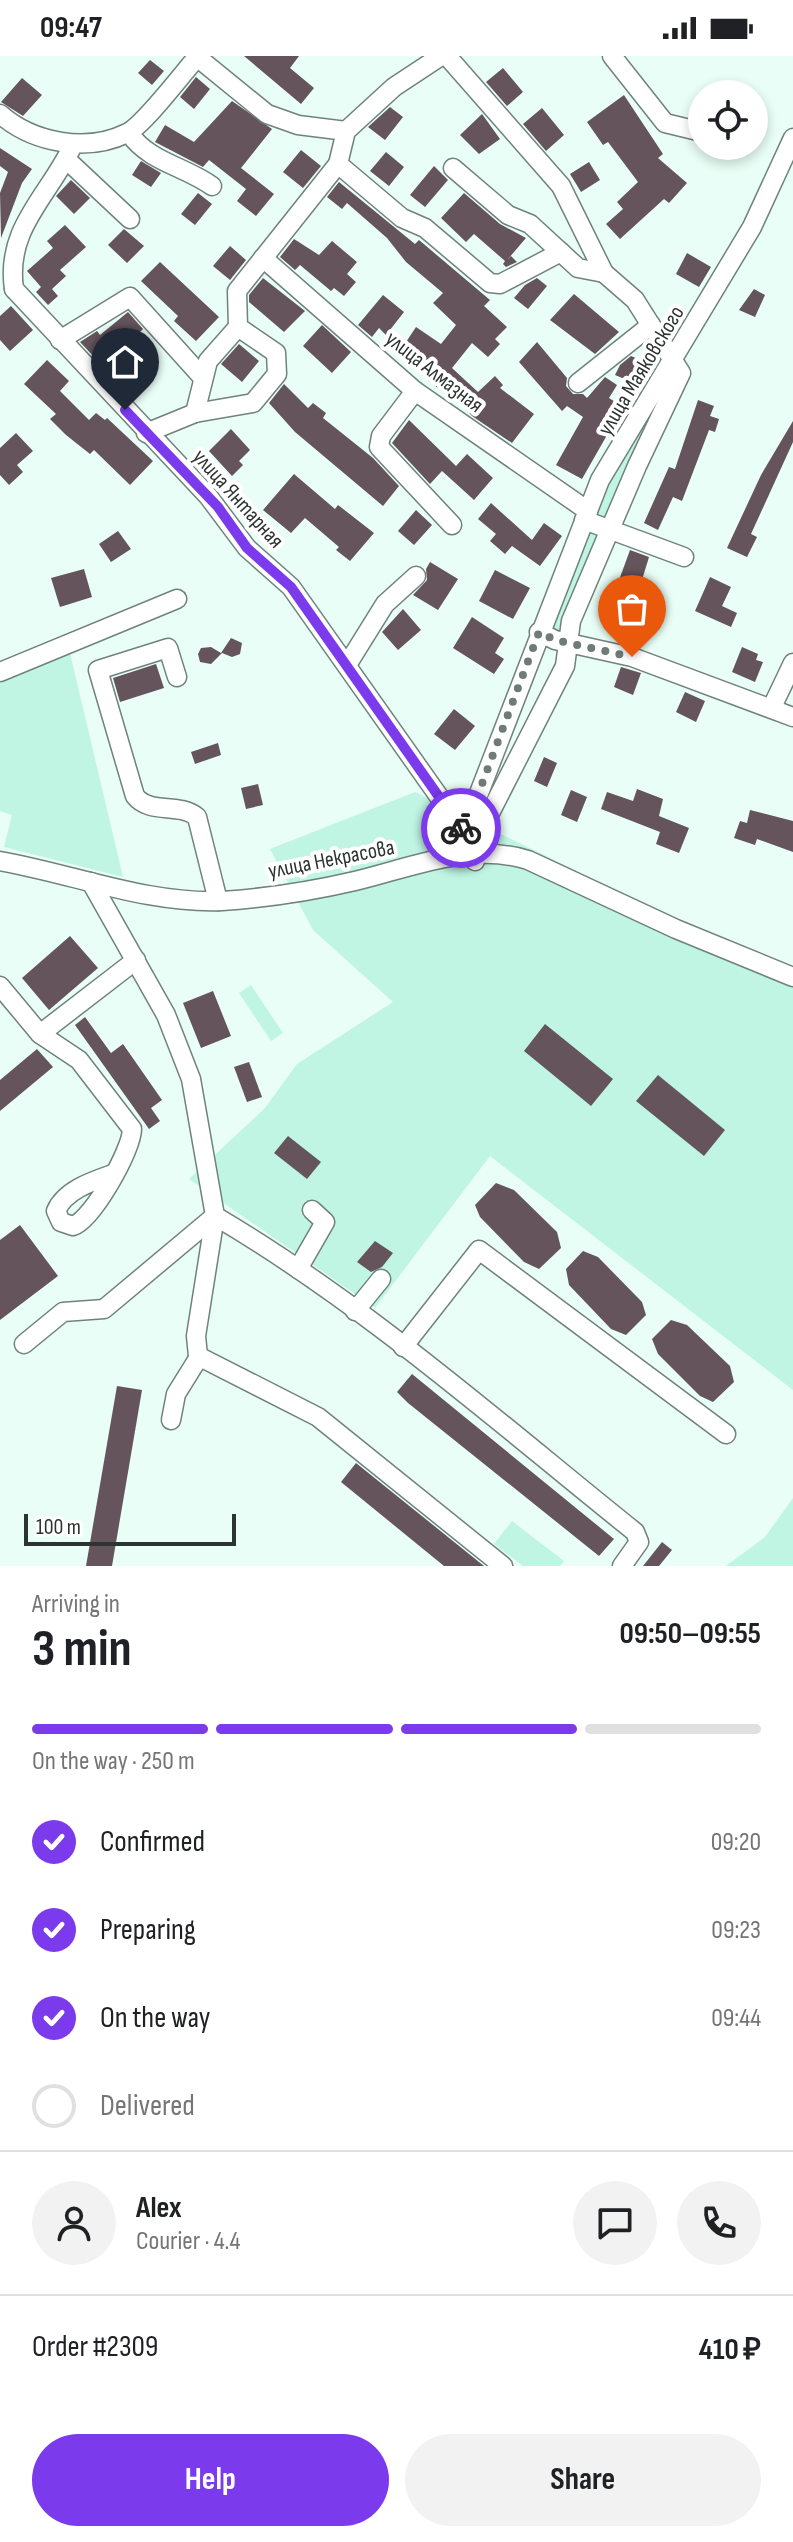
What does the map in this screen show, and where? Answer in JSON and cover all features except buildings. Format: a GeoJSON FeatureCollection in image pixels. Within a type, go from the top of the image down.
{"type":"FeatureCollection","features":[{"type":"Feature","properties":{"kind":"street"},"geometry":{"type":"LineString","coordinates":[[195,413],[203,378],[214,352],[238,327],[236,293],[338,164],[346,131],[394,87],[444,56],[561,186],[604,273],[635,300],[674,359],[680,376],[571,621],[565,666],[488,817],[473,855]]}},
{"type":"Feature","properties":{"kind":"street"},"geometry":{"type":"LineString","coordinates":[[612,56],[665,123],[688,129]]}},
{"type":"Feature","properties":{"kind":"street"},"geometry":{"type":"LineString","coordinates":[[7,294],[17,239],[35,201],[70,152],[129,133],[198,57],[267,114],[298,125],[346,131]]}},
{"type":"Feature","properties":{"kind":"street"},"geometry":{"type":"LineString","coordinates":[[0,114],[21,129],[70,152],[130,219]]}},
{"type":"Feature","properties":{"kind":"street"},"geometry":{"type":"LineString","coordinates":[[129,133],[147,154],[192,172],[212,186]]}},
{"type":"Feature","properties":{"kind":"street","name":"улица Маяковского"},"geometry":{"type":"LineString","coordinates":[[473,855],[464,832],[600,480],[768,197],[779,162],[793,138]]}},
{"type":"Feature","properties":{"kind":"street"},"geometry":{"type":"LineString","coordinates":[[338,164],[402,218],[425,228],[490,283],[500,284],[561,252]]}},
{"type":"Feature","properties":{"kind":"street"},"geometry":{"type":"LineString","coordinates":[[453,168],[508,215],[530,224],[578,268],[604,273]]}},
{"type":"Feature","properties":{"kind":"street","name":"улица Алмазная"},"geometry":{"type":"LineString","coordinates":[[263,258],[415,391],[586,516],[610,529],[684,557]]}},
{"type":"Feature","properties":{"kind":"street","name":"улица Янтарная"},"geometry":{"type":"LineString","coordinates":[[7,294],[60,340],[218,507],[247,548],[291,587],[464,832]]}},
{"type":"Feature","properties":{"kind":"street"},"geometry":{"type":"LineString","coordinates":[[60,340],[130,297],[203,378]]}},
{"type":"Feature","properties":{"kind":"street"},"geometry":{"type":"LineString","coordinates":[[578,383],[651,325]]}},
{"type":"Feature","properties":{"kind":"street"},"geometry":{"type":"LineString","coordinates":[[146,433],[195,413],[248,406],[277,374],[276,353],[238,327]]}},
{"type":"Feature","properties":{"kind":"street"},"geometry":{"type":"LineString","coordinates":[[415,391],[381,436],[379,447],[452,525]]}},
{"type":"Feature","properties":{"kind":"street"},"geometry":{"type":"LineString","coordinates":[[347,665],[385,604],[416,576]]}},
{"type":"Feature","properties":{"kind":"street"},"geometry":{"type":"LineString","coordinates":[[0,672],[177,599]]}},
{"type":"Feature","properties":{"kind":"street"},"geometry":{"type":"LineString","coordinates":[[539,632],[632,657],[793,717]]}},
{"type":"Feature","properties":{"kind":"street"},"geometry":{"type":"LineString","coordinates":[[177,677],[168,648],[98,670],[135,796],[143,804],[178,808],[197,817],[218,901]]}},
{"type":"Feature","properties":{"kind":"street"},"geometry":{"type":"LineString","coordinates":[[772,707],[793,663]]}},
{"type":"Feature","properties":{"kind":"street","name":"улица Некрасова"},"geometry":{"type":"LineString","coordinates":[[0,861],[166,899],[218,901],[351,882],[473,855],[503,853],[528,860],[676,929],[793,977]]}},
{"type":"Feature","properties":{"kind":"street"},"geometry":{"type":"LineString","coordinates":[[91,882],[176,1035],[187,1067],[215,1216],[196,1336],[199,1357],[176,1394],[171,1420]]}},
{"type":"Feature","properties":{"kind":"street"},"geometry":{"type":"LineString","coordinates":[[40,1034],[136,960]]}},
{"type":"Feature","properties":{"kind":"street"},"geometry":{"type":"LineString","coordinates":[[0,986],[40,1034],[79,1060],[131,1124],[131,1141],[113,1174]]}},
{"type":"Feature","properties":{"kind":"street"},"geometry":{"type":"LineString","coordinates":[[298,1269],[325,1224],[312,1210]]}},
{"type":"Feature","properties":{"kind":"street"},"geometry":{"type":"LineString","coordinates":[[215,1216],[298,1269],[403,1347],[639,1535],[638,1544],[622,1566]]}},
{"type":"Feature","properties":{"kind":"street"},"geometry":{"type":"LineString","coordinates":[[24,1344],[63,1312],[104,1309],[215,1216]]}},
{"type":"Feature","properties":{"kind":"street"},"geometry":{"type":"LineString","coordinates":[[403,1347],[479,1250],[688,1411],[726,1434]]}},
{"type":"Feature","properties":{"kind":"street"},"geometry":{"type":"LineString","coordinates":[[355,1311],[381,1279]]}},
{"type":"Feature","properties":{"kind":"street"},"geometry":{"type":"LineString","coordinates":[[199,1357],[318,1417],[503,1566]]}},
{"type":"Feature","properties":{"kind":"green space"},"geometry":{"type":"Polygon","coordinates":[[[660,399],[613,515],[604,519],[596,516],[610,477],[660,399]]]}},
{"type":"Feature","properties":{"kind":"green space"},"geometry":{"type":"Polygon","coordinates":[[[589,530],[600,532],[564,633],[550,628],[589,530]]]}},
{"type":"Feature","properties":{"kind":"green space"},"geometry":{"type":"Polygon","coordinates":[[[70,653],[123,877],[4,847],[12,815],[0,811],[0,683],[70,653]]]}},
{"type":"Feature","properties":{"kind":"green space"},"geometry":{"type":"Polygon","coordinates":[[[415,792],[793,977],[793,1390],[490,1156],[375,1308],[189,1179],[265,1108],[297,1064],[393,1002],[313,930],[270,849],[415,792]]]}},
{"type":"Feature","properties":{"kind":"green space"},"geometry":{"type":"Polygon","coordinates":[[[251,985],[283,1033],[271,1041],[239,993],[251,985]]]}},
{"type":"Feature","properties":{"kind":"green space"},"geometry":{"type":"Polygon","coordinates":[[[793,1498],[793,1566],[726,1566],[765,1537],[793,1498]]]}},
{"type":"Feature","properties":{"kind":"green space"},"geometry":{"type":"Polygon","coordinates":[[[512,1521],[564,1561],[560,1566],[523,1566],[494,1544],[512,1521]]]}},
{"type":"Feature","properties":{"kind":"way so far"},"geometry":{"type":"LineString","coordinates":[[461,828],[464,832],[539,632],[555,640],[632,657]]}},
{"type":"Feature","properties":{"kind":"route"},"geometry":{"type":"LineString","coordinates":[[125,410],[218,507],[247,548],[291,587],[461,828]]}}]}
